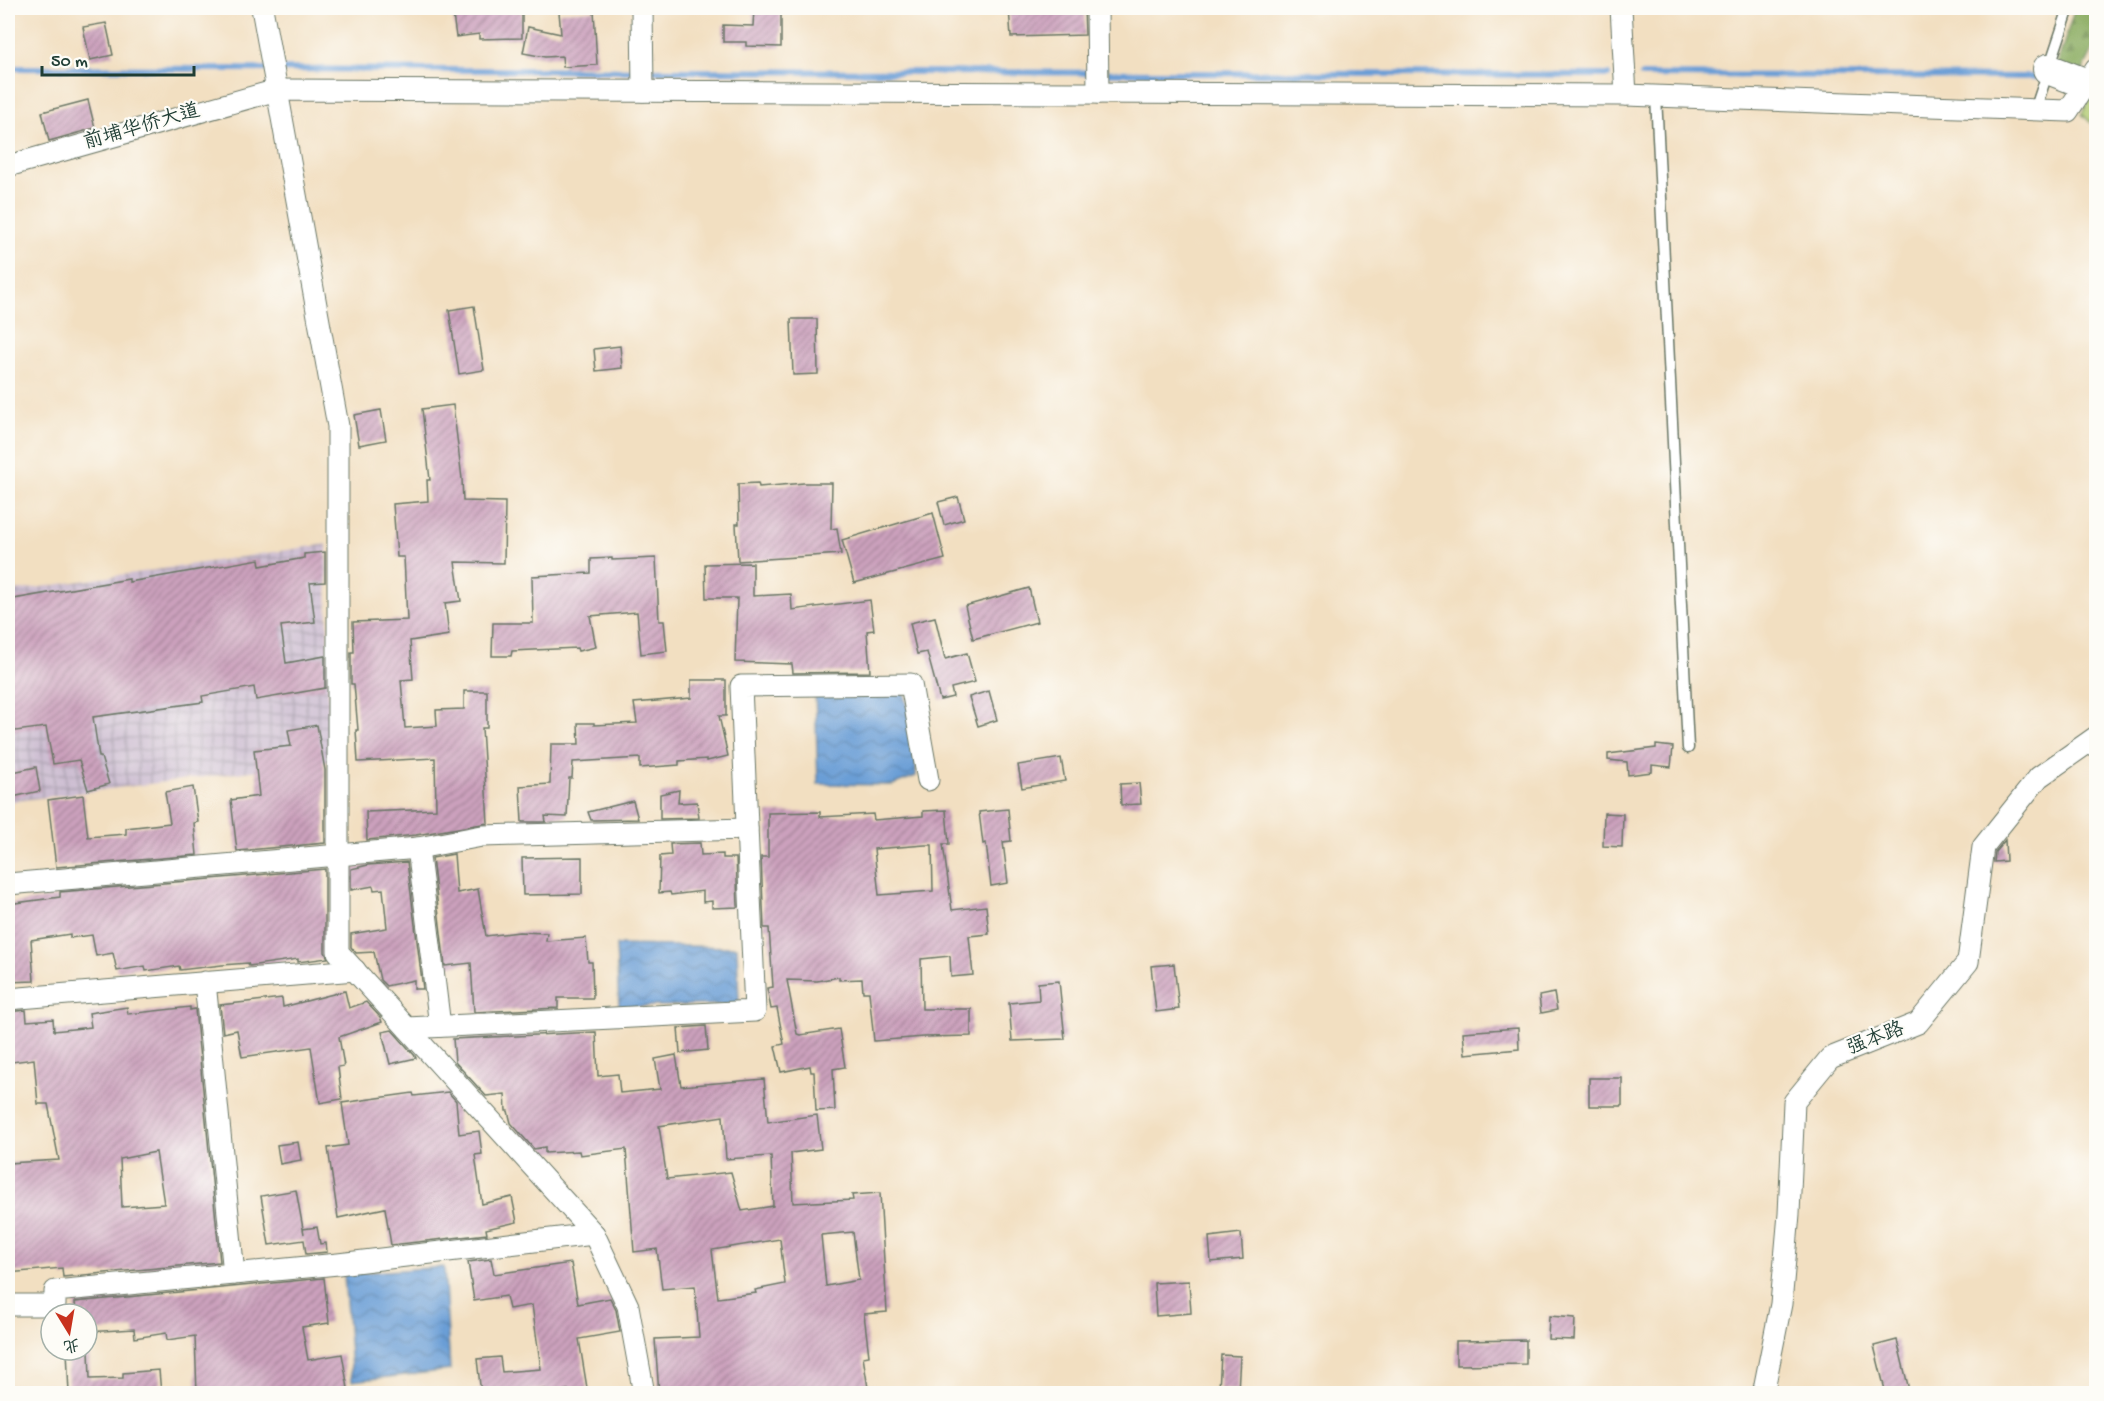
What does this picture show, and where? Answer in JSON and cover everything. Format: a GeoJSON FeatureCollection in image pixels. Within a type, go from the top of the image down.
{"type":"FeatureCollection","features":[{"type":"Feature","properties":{"kind":"main road"},"geometry":{"type":"LineString","coordinates":[[2048,69],[2089,79]]}},
{"type":"Feature","properties":{"kind":"street"},"geometry":{"type":"LineString","coordinates":[[262,8],[338,426],[338,952],[594,1234],[628,1306],[644,1394]]}},
{"type":"Feature","properties":{"kind":"street"},"geometry":{"type":"LineString","coordinates":[[642,8],[643,77]]}},
{"type":"Feature","properties":{"kind":"street"},"geometry":{"type":"LineString","coordinates":[[1097,8],[1097,79]]}},
{"type":"Feature","properties":{"kind":"street"},"geometry":{"type":"LineString","coordinates":[[1621,8],[1626,95]]}},
{"type":"Feature","properties":{"kind":"street","name":"前埔华侨大道"},"geometry":{"type":"LineString","coordinates":[[8,166],[274,76],[1097,79],[2068,111],[2089,79]]}},
{"type":"Feature","properties":{"kind":"street"},"geometry":{"type":"LineString","coordinates":[[407,1028],[755,1011],[741,686],[911,684],[928,780]]}},
{"type":"Feature","properties":{"kind":"street","name":"强本路"},"geometry":{"type":"LineString","coordinates":[[1763,1394],[1781,1304],[1789,1214],[1794,1102],[1830,1058],[1918,1023],[1968,962],[1983,847],[2039,777],[2097,737]]}},
{"type":"Feature","properties":{"kind":"street"},"geometry":{"type":"LineString","coordinates":[[8,884],[418,848],[482,836],[747,829]]}},
{"type":"Feature","properties":{"kind":"street"},"geometry":{"type":"LineString","coordinates":[[418,848],[440,1026]]}},
{"type":"Feature","properties":{"kind":"street"},"geometry":{"type":"LineString","coordinates":[[8,999],[355,970]]}},
{"type":"Feature","properties":{"kind":"street"},"geometry":{"type":"LineString","coordinates":[[205,982],[234,1274]]}},
{"type":"Feature","properties":{"kind":"street"},"geometry":{"type":"LineString","coordinates":[[8,1305],[55,1305],[55,1291],[338,1264],[594,1234]]}},
{"type":"Feature","properties":{"kind":"lane"},"geometry":{"type":"LineString","coordinates":[[2035,110],[2068,8]]}},
{"type":"Feature","properties":{"kind":"lane"},"geometry":{"type":"LineString","coordinates":[[1656,96],[1688,748]]}},
{"type":"Feature","properties":{"kind":"shaded area"},"geometry":{"type":"Polygon","coordinates":[[[327,544],[329,761],[8,802],[8,592],[327,544]]]}},
{"type":"Feature","properties":{"kind":"green space"},"geometry":{"type":"Polygon","coordinates":[[[2075,8],[2096,8],[2096,43],[2081,74],[2057,65],[2075,8]]]}},
{"type":"Feature","properties":{"kind":"green space"},"geometry":{"type":"Polygon","coordinates":[[[2096,85],[2096,128],[2082,114],[2096,85]]]}},
{"type":"Feature","properties":{"kind":"water"},"geometry":{"type":"Polygon","coordinates":[[[815,688],[893,690],[905,695],[915,739],[916,776],[892,785],[818,784],[815,688]]]}},
{"type":"Feature","properties":{"kind":"water"},"geometry":{"type":"Polygon","coordinates":[[[616,945],[737,947],[739,1004],[619,1007],[616,945]]]}},
{"type":"Feature","properties":{"kind":"water"},"geometry":{"type":"Polygon","coordinates":[[[444,1267],[450,1370],[352,1381],[344,1274],[444,1267]]]}},
{"type":"Feature","properties":{"kind":"building"},"geometry":{"type":"Polygon","coordinates":[[[1009,8],[1084,8],[1085,35],[1011,37],[1009,8]]]}},
{"type":"Feature","properties":{"kind":"building"},"geometry":{"type":"Polygon","coordinates":[[[754,9],[781,10],[781,47],[746,46],[746,42],[723,42],[723,25],[753,26],[754,9]]]}},
{"type":"Feature","properties":{"kind":"building"},"geometry":{"type":"Polygon","coordinates":[[[594,10],[597,65],[563,67],[562,56],[545,57],[523,53],[528,27],[561,34],[559,12],[594,10]]]}},
{"type":"Feature","properties":{"kind":"building"},"geometry":{"type":"Polygon","coordinates":[[[522,11],[522,38],[479,39],[479,34],[456,37],[453,15],[522,11]]]}},
{"type":"Feature","properties":{"kind":"building"},"geometry":{"type":"Polygon","coordinates":[[[106,23],[113,55],[90,60],[83,27],[106,23]]]}},
{"type":"Feature","properties":{"kind":"building"},"geometry":{"type":"Polygon","coordinates":[[[88,100],[95,128],[49,141],[42,112],[88,100]]]}},
{"type":"Feature","properties":{"kind":"building"},"geometry":{"type":"Polygon","coordinates":[[[474,306],[484,370],[459,374],[449,310],[474,306]]]}},
{"type":"Feature","properties":{"kind":"building"},"geometry":{"type":"Polygon","coordinates":[[[791,319],[817,319],[818,374],[793,375],[791,319]]]}},
{"type":"Feature","properties":{"kind":"building"},"geometry":{"type":"Polygon","coordinates":[[[620,346],[622,368],[596,371],[594,349],[620,346]]]}},
{"type":"Feature","properties":{"kind":"building"},"geometry":{"type":"Polygon","coordinates":[[[453,405],[463,501],[505,502],[504,563],[455,562],[461,601],[445,603],[449,635],[410,641],[413,679],[401,680],[405,728],[437,726],[436,710],[464,709],[464,691],[487,691],[487,728],[482,728],[488,823],[416,835],[367,840],[366,812],[436,809],[435,758],[358,762],[354,684],[351,684],[351,652],[354,652],[353,622],[407,620],[404,557],[397,557],[393,504],[428,501],[427,480],[430,480],[422,409],[453,405]]]}},
{"type":"Feature","properties":{"kind":"building"},"geometry":{"type":"Polygon","coordinates":[[[381,410],[386,440],[359,445],[354,415],[381,410]]]}},
{"type":"Feature","properties":{"kind":"building"},"geometry":{"type":"Polygon","coordinates":[[[758,483],[759,487],[832,483],[831,529],[837,528],[841,554],[738,561],[736,524],[739,524],[738,484],[758,483]]]}},
{"type":"Feature","properties":{"kind":"building"},"geometry":{"type":"Polygon","coordinates":[[[958,497],[964,519],[944,525],[938,502],[958,497]]]}},
{"type":"Feature","properties":{"kind":"building"},"geometry":{"type":"Polygon","coordinates":[[[933,513],[945,559],[854,583],[842,540],[933,513]]]}},
{"type":"Feature","properties":{"kind":"building"},"geometry":{"type":"Polygon","coordinates":[[[325,552],[325,582],[310,583],[315,622],[281,626],[286,663],[325,656],[325,688],[256,700],[254,687],[202,696],[203,702],[93,717],[99,757],[101,757],[109,784],[88,790],[79,760],[53,764],[46,727],[8,732],[8,600],[259,559],[260,566],[304,558],[304,554],[325,552]]]}},
{"type":"Feature","properties":{"kind":"building"},"geometry":{"type":"Polygon","coordinates":[[[612,558],[612,560],[656,558],[659,621],[664,621],[667,651],[641,654],[637,612],[590,616],[596,647],[578,651],[577,648],[512,651],[511,656],[492,656],[493,623],[533,623],[532,576],[591,573],[591,559],[612,558]]]}},
{"type":"Feature","properties":{"kind":"building"},"geometry":{"type":"Polygon","coordinates":[[[753,563],[753,596],[791,594],[792,610],[870,600],[874,630],[867,631],[870,672],[793,673],[792,664],[735,662],[737,598],[706,598],[705,564],[753,563]]]}},
{"type":"Feature","properties":{"kind":"building"},"geometry":{"type":"Polygon","coordinates":[[[1029,588],[1037,622],[973,639],[965,606],[1029,588]]]}},
{"type":"Feature","properties":{"kind":"building"},"geometry":{"type":"Polygon","coordinates":[[[935,617],[945,659],[967,653],[975,682],[951,688],[953,697],[940,700],[927,652],[917,654],[910,623],[935,617]]]}},
{"type":"Feature","properties":{"kind":"building"},"geometry":{"type":"Polygon","coordinates":[[[691,680],[726,680],[726,716],[719,716],[728,756],[707,761],[707,759],[679,761],[679,765],[640,768],[640,758],[573,762],[572,778],[569,778],[567,817],[545,816],[546,822],[522,822],[520,786],[550,784],[551,744],[579,744],[578,723],[594,723],[594,725],[637,723],[634,703],[691,698],[691,680]]]}},
{"type":"Feature","properties":{"kind":"building"},"geometry":{"type":"Polygon","coordinates":[[[989,691],[997,720],[978,726],[969,697],[989,691]]]}},
{"type":"Feature","properties":{"kind":"building"},"geometry":{"type":"Polygon","coordinates":[[[317,725],[325,770],[325,843],[237,851],[231,800],[259,796],[254,750],[291,746],[288,730],[317,725]]]}},
{"type":"Feature","properties":{"kind":"building"},"geometry":{"type":"Polygon","coordinates":[[[1656,745],[1673,747],[1671,767],[1652,765],[1652,772],[1628,775],[1627,762],[1608,760],[1608,754],[1656,748],[1656,745]]]}},
{"type":"Feature","properties":{"kind":"building"},"geometry":{"type":"Polygon","coordinates":[[[1061,758],[1065,781],[1022,788],[1018,765],[1061,758]]]}},
{"type":"Feature","properties":{"kind":"building"},"geometry":{"type":"Polygon","coordinates":[[[36,767],[40,791],[8,798],[8,773],[36,767]]]}},
{"type":"Feature","properties":{"kind":"building"},"geometry":{"type":"Polygon","coordinates":[[[1139,783],[1141,804],[1121,805],[1120,784],[1139,783]]]}},
{"type":"Feature","properties":{"kind":"building"},"geometry":{"type":"Polygon","coordinates":[[[193,787],[198,822],[194,823],[197,855],[56,867],[48,800],[83,795],[88,837],[126,834],[126,828],[170,823],[165,792],[193,787]]]}},
{"type":"Feature","properties":{"kind":"building"},"geometry":{"type":"Polygon","coordinates":[[[679,790],[678,803],[697,802],[699,818],[660,819],[660,794],[679,790]]]}},
{"type":"Feature","properties":{"kind":"building"},"geometry":{"type":"Polygon","coordinates":[[[633,801],[638,819],[591,820],[588,812],[633,801]]]}},
{"type":"Feature","properties":{"kind":"building"},"geometry":{"type":"Polygon","coordinates":[[[1008,809],[1011,841],[1003,842],[1008,883],[991,886],[986,843],[983,844],[979,812],[1008,809]]]}},
{"type":"Feature","properties":{"kind":"building"},"geometry":{"type":"Polygon","coordinates":[[[946,810],[949,844],[943,844],[952,910],[986,906],[989,934],[969,936],[973,975],[951,977],[950,956],[921,959],[922,1009],[971,1009],[971,1036],[874,1041],[869,992],[863,992],[862,979],[839,980],[839,977],[817,981],[787,980],[797,1034],[839,1029],[845,1067],[833,1069],[835,1110],[816,1111],[814,1072],[811,1072],[810,1066],[781,1072],[775,1046],[784,1044],[777,1008],[771,1009],[767,988],[773,987],[769,928],[764,928],[761,857],[768,857],[768,813],[820,812],[820,817],[873,814],[874,820],[923,816],[923,811],[946,810]],[[932,845],[874,849],[879,895],[933,891],[932,845]]]}},
{"type":"Feature","properties":{"kind":"building"},"geometry":{"type":"Polygon","coordinates":[[[1604,813],[1623,814],[1622,847],[1603,846],[1604,813]]]}},
{"type":"Feature","properties":{"kind":"building"},"geometry":{"type":"Polygon","coordinates":[[[2005,840],[2006,861],[1994,862],[1995,852],[2005,840]]]}},
{"type":"Feature","properties":{"kind":"building"},"geometry":{"type":"Polygon","coordinates":[[[700,843],[701,855],[723,854],[723,858],[736,858],[738,907],[712,908],[712,901],[703,902],[703,891],[671,895],[670,892],[659,893],[660,856],[671,855],[670,844],[700,843]]]}},
{"type":"Feature","properties":{"kind":"building"},"geometry":{"type":"Polygon","coordinates":[[[454,854],[457,893],[478,889],[486,936],[519,932],[547,933],[546,941],[586,938],[588,962],[592,962],[593,998],[558,998],[558,1008],[474,1012],[471,963],[445,966],[432,858],[454,854]]]}},
{"type":"Feature","properties":{"kind":"building"},"geometry":{"type":"Polygon","coordinates":[[[582,857],[582,894],[523,895],[522,858],[582,857]]]}},
{"type":"Feature","properties":{"kind":"building"},"geometry":{"type":"Polygon","coordinates":[[[407,862],[423,989],[414,989],[414,980],[386,986],[380,980],[374,952],[356,953],[351,947],[351,934],[387,928],[383,889],[374,890],[373,886],[351,890],[351,869],[368,865],[407,862]]]}},
{"type":"Feature","properties":{"kind":"building"},"geometry":{"type":"Polygon","coordinates":[[[325,869],[325,952],[328,958],[180,970],[179,966],[146,971],[145,966],[117,971],[113,953],[96,956],[92,935],[70,938],[70,934],[31,940],[34,981],[8,982],[8,904],[60,897],[60,892],[325,869]]]}},
{"type":"Feature","properties":{"kind":"building"},"geometry":{"type":"Polygon","coordinates":[[[1174,964],[1179,1009],[1156,1012],[1151,966],[1174,964]]]}},
{"type":"Feature","properties":{"kind":"building"},"geometry":{"type":"Polygon","coordinates":[[[1059,981],[1065,1039],[1012,1041],[1009,1003],[1039,1000],[1038,983],[1059,981]]]}},
{"type":"Feature","properties":{"kind":"building"},"geometry":{"type":"Polygon","coordinates":[[[345,991],[349,1008],[366,1002],[382,1022],[339,1037],[344,1066],[338,1067],[342,1099],[320,1103],[311,1047],[242,1057],[237,1030],[223,1033],[220,1005],[282,998],[283,1007],[345,991]]]}},
{"type":"Feature","properties":{"kind":"building"},"geometry":{"type":"Polygon","coordinates":[[[1554,993],[1557,1010],[1541,1013],[1539,996],[1554,993]]]}},
{"type":"Feature","properties":{"kind":"building"},"geometry":{"type":"Polygon","coordinates":[[[127,1007],[128,1014],[190,1007],[190,1010],[195,1009],[220,1262],[63,1277],[62,1268],[8,1273],[8,1163],[59,1160],[48,1104],[38,1104],[34,1059],[12,1062],[8,1012],[26,1010],[27,1021],[53,1019],[54,1031],[91,1027],[89,1013],[127,1007]],[[156,1152],[120,1159],[122,1207],[164,1204],[156,1152]]]}},
{"type":"Feature","properties":{"kind":"building"},"geometry":{"type":"Polygon","coordinates":[[[706,1026],[708,1050],[680,1053],[678,1028],[706,1026]]]}},
{"type":"Feature","properties":{"kind":"building"},"geometry":{"type":"Polygon","coordinates":[[[1518,1028],[1519,1049],[1465,1054],[1463,1032],[1518,1028]]]}},
{"type":"Feature","properties":{"kind":"building"},"geometry":{"type":"Polygon","coordinates":[[[392,1030],[416,1058],[390,1064],[382,1032],[392,1030]]]}},
{"type":"Feature","properties":{"kind":"building"},"geometry":{"type":"Polygon","coordinates":[[[596,1032],[598,1076],[618,1074],[620,1093],[660,1089],[655,1059],[676,1055],[681,1086],[764,1079],[768,1122],[817,1115],[821,1149],[791,1153],[793,1203],[853,1200],[852,1195],[880,1193],[887,1312],[864,1314],[869,1356],[863,1357],[869,1394],[659,1394],[655,1339],[699,1337],[695,1286],[662,1289],[657,1249],[634,1252],[626,1149],[580,1155],[579,1151],[545,1153],[545,1147],[534,1149],[511,1123],[508,1111],[506,1111],[505,1094],[486,1096],[455,1062],[453,1039],[596,1032]],[[723,1116],[659,1126],[667,1179],[731,1172],[742,1211],[773,1206],[771,1156],[726,1159],[723,1116]],[[853,1232],[821,1235],[826,1286],[859,1280],[853,1232]],[[780,1239],[712,1250],[718,1298],[756,1293],[755,1290],[785,1284],[780,1239]]]}},
{"type":"Feature","properties":{"kind":"building"},"geometry":{"type":"Polygon","coordinates":[[[1589,1078],[1622,1078],[1622,1106],[1589,1106],[1589,1078]]]}},
{"type":"Feature","properties":{"kind":"building"},"geometry":{"type":"Polygon","coordinates":[[[448,1092],[456,1101],[459,1134],[479,1131],[482,1154],[475,1155],[482,1204],[512,1197],[517,1222],[486,1229],[487,1234],[391,1245],[385,1208],[338,1218],[328,1148],[348,1145],[342,1103],[413,1093],[414,1096],[448,1092]]]}},
{"type":"Feature","properties":{"kind":"building"},"geometry":{"type":"Polygon","coordinates":[[[298,1142],[301,1160],[280,1164],[277,1145],[298,1142]]]}},
{"type":"Feature","properties":{"kind":"building"},"geometry":{"type":"Polygon","coordinates":[[[296,1190],[303,1229],[317,1227],[320,1244],[326,1243],[327,1252],[306,1254],[304,1240],[269,1245],[261,1196],[296,1190]]]}},
{"type":"Feature","properties":{"kind":"building"},"geometry":{"type":"Polygon","coordinates":[[[1241,1233],[1243,1259],[1211,1262],[1209,1237],[1241,1233]]]}},
{"type":"Feature","properties":{"kind":"building"},"geometry":{"type":"Polygon","coordinates":[[[491,1259],[494,1274],[571,1263],[578,1304],[610,1298],[616,1310],[620,1332],[579,1339],[588,1394],[568,1394],[568,1390],[546,1394],[545,1389],[505,1394],[481,1394],[477,1359],[500,1357],[502,1372],[541,1369],[532,1305],[509,1309],[506,1296],[474,1301],[468,1262],[491,1259]]]}},
{"type":"Feature","properties":{"kind":"building"},"geometry":{"type":"Polygon","coordinates":[[[324,1278],[329,1323],[302,1327],[308,1360],[342,1354],[349,1394],[197,1394],[195,1336],[167,1340],[166,1333],[135,1338],[134,1329],[99,1331],[99,1302],[75,1302],[324,1278]]]}},
{"type":"Feature","properties":{"kind":"building"},"geometry":{"type":"Polygon","coordinates":[[[1189,1281],[1191,1313],[1156,1316],[1154,1283],[1189,1281]]]}},
{"type":"Feature","properties":{"kind":"building"},"geometry":{"type":"Polygon","coordinates":[[[1549,1316],[1575,1318],[1574,1340],[1548,1339],[1549,1316]]]}},
{"type":"Feature","properties":{"kind":"building"},"geometry":{"type":"Polygon","coordinates":[[[1526,1340],[1526,1364],[1456,1365],[1456,1341],[1526,1340]]]}},
{"type":"Feature","properties":{"kind":"building"},"geometry":{"type":"Polygon","coordinates":[[[1897,1340],[1910,1394],[1886,1394],[1874,1346],[1897,1340]]]}},
{"type":"Feature","properties":{"kind":"building"},"geometry":{"type":"Polygon","coordinates":[[[1221,1355],[1240,1356],[1238,1391],[1219,1389],[1221,1355]]]}},
{"type":"Feature","properties":{"kind":"building"},"geometry":{"type":"Polygon","coordinates":[[[68,1362],[89,1362],[90,1379],[123,1378],[123,1373],[159,1370],[161,1394],[69,1394],[68,1362]]]}},
{"type":"Feature","properties":{"kind":"waterway"},"geometry":{"type":"LineString","coordinates":[[8,68],[1608,75]]}},
{"type":"Feature","properties":{"kind":"waterway"},"geometry":{"type":"LineString","coordinates":[[1642,75],[2042,77]]}}]}
